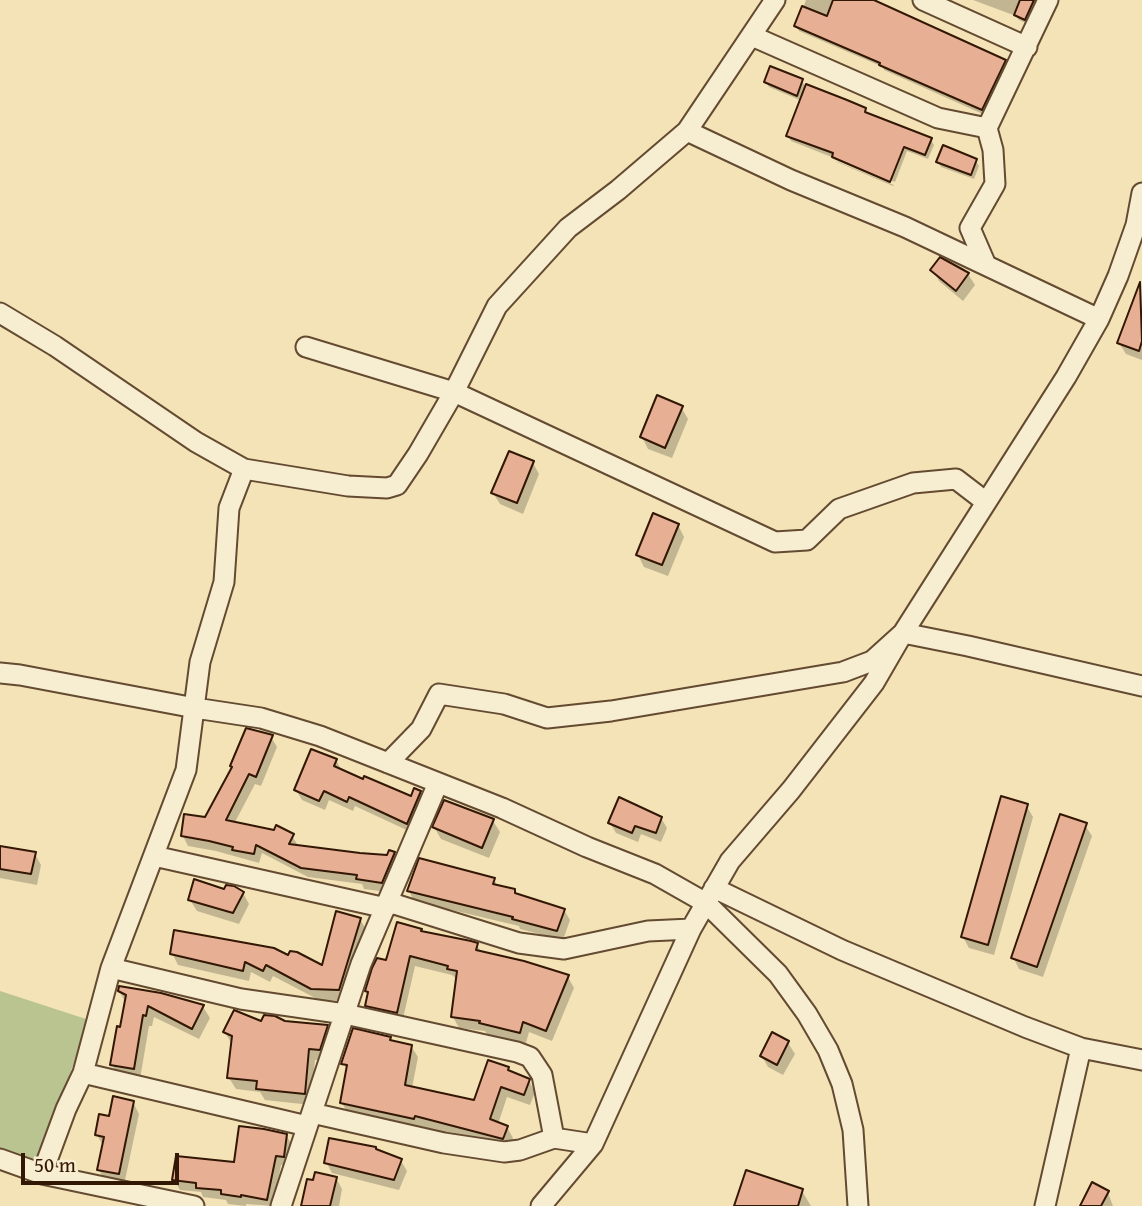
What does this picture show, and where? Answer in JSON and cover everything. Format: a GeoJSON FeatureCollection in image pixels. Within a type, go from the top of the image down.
{"type":"FeatureCollection","features":[{"type":"Feature","properties":{"kind":"street"},"geometry":{"type":"LineString","coordinates":[[0,313],[55,346],[196,442],[244,469],[348,486],[393,487],[406,473],[454,392],[497,306],[568,228],[618,190],[687,131],[775,0]]}},
{"type":"Feature","properties":{"kind":"street"},"geometry":{"type":"LineString","coordinates":[[923,0],[1027,47]]}},
{"type":"Feature","properties":{"kind":"street"},"geometry":{"type":"LineString","coordinates":[[986,265],[970,228],[995,184],[993,150],[987,128],[1048,0]]}},
{"type":"Feature","properties":{"kind":"street"},"geometry":{"type":"LineString","coordinates":[[752,36],[938,118],[987,128]]}},
{"type":"Feature","properties":{"kind":"street"},"geometry":{"type":"LineString","coordinates":[[687,131],[905,227],[1099,319]]}},
{"type":"Feature","properties":{"kind":"street"},"geometry":{"type":"LineString","coordinates":[[541,1206],[593,1144],[691,929],[730,861],[791,790],[874,683],[1066,377],[1099,319],[1118,276],[1136,225],[1142,193]]}},
{"type":"Feature","properties":{"kind":"street"},"geometry":{"type":"LineString","coordinates":[[306,347],[454,392],[775,542],[807,540],[839,509],[913,482],[956,479],[986,502]]}},
{"type":"Feature","properties":{"kind":"street"},"geometry":{"type":"LineString","coordinates":[[42,1174],[83,1073],[111,968],[186,770],[200,662],[224,582],[229,509],[244,469]]}},
{"type":"Feature","properties":{"kind":"street"},"geometry":{"type":"LineString","coordinates":[[903,634],[1142,686]]}},
{"type":"Feature","properties":{"kind":"street"},"geometry":{"type":"LineString","coordinates":[[388,763],[421,729],[439,694],[504,705],[547,718],[611,711],[843,672],[872,661],[903,634]]}},
{"type":"Feature","properties":{"kind":"street"},"geometry":{"type":"LineString","coordinates":[[0,667],[20,675]]}},
{"type":"Feature","properties":{"kind":"street"},"geometry":{"type":"LineString","coordinates":[[0,673],[261,718],[320,736],[502,808],[587,847],[1081,1048],[1142,1060]]}},
{"type":"Feature","properties":{"kind":"street"},"geometry":{"type":"LineString","coordinates":[[281,1206],[361,964],[438,783]]}},
{"type":"Feature","properties":{"kind":"street"},"geometry":{"type":"LineString","coordinates":[[155,856],[387,905],[519,943],[564,949],[648,931],[691,929]]}},
{"type":"Feature","properties":{"kind":"street"},"geometry":{"type":"LineString","coordinates":[[710,895],[778,974],[807,1014],[828,1050],[842,1084],[853,1130],[858,1206]]}},
{"type":"Feature","properties":{"kind":"street"},"geometry":{"type":"LineString","coordinates":[[111,968],[241,999],[345,1014],[458,1037],[530,1057],[542,1075],[554,1138]]}},
{"type":"Feature","properties":{"kind":"street"},"geometry":{"type":"LineString","coordinates":[[1045,1206],[1081,1048]]}},
{"type":"Feature","properties":{"kind":"street"},"geometry":{"type":"LineString","coordinates":[[83,1073],[310,1119],[504,1152],[520,1150],[554,1138],[593,1144]]}},
{"type":"Feature","properties":{"kind":"street"},"geometry":{"type":"LineString","coordinates":[[0,1159],[42,1174],[194,1206]]}},
{"type":"Feature","properties":{"kind":"green space"},"geometry":{"type":"Polygon","coordinates":[[[0,991],[89,1020],[39,1161],[0,1149],[0,991]]]}},
{"type":"Feature","properties":{"kind":"building"},"geometry":{"type":"Polygon","coordinates":[[[833,0],[874,0],[1006,60],[982,110],[794,26],[802,6],[827,16],[833,0]]]}},
{"type":"Feature","properties":{"kind":"building"},"geometry":{"type":"Polygon","coordinates":[[[1020,0],[1034,0],[1025,20],[1014,15],[1020,0]]]}},
{"type":"Feature","properties":{"kind":"building"},"geometry":{"type":"Polygon","coordinates":[[[770,66],[803,79],[797,96],[764,82],[770,66]]]}},
{"type":"Feature","properties":{"kind":"building"},"geometry":{"type":"Polygon","coordinates":[[[806,84],[866,108],[865,112],[932,138],[925,155],[904,147],[890,182],[832,157],[833,153],[786,136],[806,84]]]}},
{"type":"Feature","properties":{"kind":"building"},"geometry":{"type":"Polygon","coordinates":[[[943,145],[977,159],[971,175],[936,162],[943,145]]]}},
{"type":"Feature","properties":{"kind":"building"},"geometry":{"type":"Polygon","coordinates":[[[940,257],[969,273],[956,291],[930,270],[940,257]]]}},
{"type":"Feature","properties":{"kind":"building"},"geometry":{"type":"Polygon","coordinates":[[[1140,282],[1142,341],[1139,351],[1117,343],[1140,282]]]}},
{"type":"Feature","properties":{"kind":"building"},"geometry":{"type":"Polygon","coordinates":[[[657,395],[683,406],[665,448],[640,437],[657,395]]]}},
{"type":"Feature","properties":{"kind":"building"},"geometry":{"type":"Polygon","coordinates":[[[509,451],[534,461],[517,503],[491,493],[509,451]]]}},
{"type":"Feature","properties":{"kind":"building"},"geometry":{"type":"Polygon","coordinates":[[[653,513],[679,524],[662,565],[636,555],[653,513]]]}},
{"type":"Feature","properties":{"kind":"building"},"geometry":{"type":"Polygon","coordinates":[[[246,728],[273,735],[256,777],[249,774],[226,820],[274,830],[276,825],[294,834],[289,844],[360,853],[387,855],[389,850],[395,852],[382,883],[356,879],[357,875],[301,868],[256,845],[254,854],[181,836],[184,814],[205,817],[232,767],[230,766],[246,728]]]}},
{"type":"Feature","properties":{"kind":"building"},"geometry":{"type":"Polygon","coordinates":[[[311,749],[337,759],[334,766],[363,779],[364,776],[411,796],[414,788],[421,791],[407,824],[349,797],[347,802],[324,791],[319,801],[294,790],[311,749]]]}},
{"type":"Feature","properties":{"kind":"building"},"geometry":{"type":"Polygon","coordinates":[[[1001,796],[1028,804],[988,945],[961,937],[1001,796]]]}},
{"type":"Feature","properties":{"kind":"building"},"geometry":{"type":"Polygon","coordinates":[[[619,797],[662,817],[656,833],[635,826],[632,833],[608,823],[619,797]]]}},
{"type":"Feature","properties":{"kind":"building"},"geometry":{"type":"Polygon","coordinates":[[[444,800],[494,819],[482,848],[432,827],[444,800]]]}},
{"type":"Feature","properties":{"kind":"building"},"geometry":{"type":"Polygon","coordinates":[[[1060,814],[1087,823],[1037,967],[1011,958],[1060,814]]]}},
{"type":"Feature","properties":{"kind":"building"},"geometry":{"type":"Polygon","coordinates":[[[0,846],[36,852],[31,874],[0,869],[0,846]]]}},
{"type":"Feature","properties":{"kind":"building"},"geometry":{"type":"Polygon","coordinates":[[[419,858],[495,878],[493,884],[515,889],[515,893],[565,909],[557,931],[512,919],[513,917],[407,891],[419,858]]]}},
{"type":"Feature","properties":{"kind":"building"},"geometry":{"type":"Polygon","coordinates":[[[194,879],[224,889],[226,885],[234,886],[244,892],[233,913],[188,900],[194,879]]]}},
{"type":"Feature","properties":{"kind":"building"},"geometry":{"type":"Polygon","coordinates":[[[336,911],[361,918],[339,990],[311,989],[266,965],[263,971],[245,962],[243,971],[170,954],[174,930],[274,948],[288,955],[290,951],[297,952],[322,965],[336,911]]]}},
{"type":"Feature","properties":{"kind":"building"},"geometry":{"type":"Polygon","coordinates":[[[397,922],[422,929],[421,931],[478,943],[476,950],[569,975],[546,1031],[523,1022],[520,1033],[479,1023],[480,1021],[451,1017],[457,971],[410,956],[397,1013],[365,1006],[368,992],[365,991],[372,968],[377,958],[386,960],[397,922]]]}},
{"type":"Feature","properties":{"kind":"building"},"geometry":{"type":"Polygon","coordinates":[[[119,986],[161,993],[204,1005],[192,1029],[148,1006],[146,1016],[143,1015],[134,1069],[110,1065],[126,995],[118,991],[119,986]]]}},
{"type":"Feature","properties":{"kind":"building"},"geometry":{"type":"Polygon","coordinates":[[[234,1010],[261,1021],[264,1015],[285,1021],[328,1025],[320,1050],[309,1049],[305,1094],[256,1089],[257,1081],[227,1078],[232,1036],[223,1032],[234,1010]]]}},
{"type":"Feature","properties":{"kind":"building"},"geometry":{"type":"Polygon","coordinates":[[[353,1028],[412,1045],[405,1085],[474,1100],[488,1060],[509,1067],[508,1070],[530,1079],[524,1095],[501,1087],[490,1119],[508,1126],[503,1139],[415,1116],[414,1119],[340,1103],[347,1065],[341,1064],[353,1028]]]}},
{"type":"Feature","properties":{"kind":"building"},"geometry":{"type":"Polygon","coordinates":[[[772,1032],[789,1041],[777,1065],[760,1056],[772,1032]]]}},
{"type":"Feature","properties":{"kind":"building"},"geometry":{"type":"Polygon","coordinates":[[[113,1096],[134,1101],[119,1174],[97,1170],[104,1137],[95,1135],[99,1114],[109,1116],[113,1096]]]}},
{"type":"Feature","properties":{"kind":"building"},"geometry":{"type":"Polygon","coordinates":[[[239,1126],[287,1134],[284,1157],[276,1156],[267,1200],[221,1194],[221,1190],[196,1188],[196,1183],[172,1180],[176,1156],[234,1162],[239,1126]]]}},
{"type":"Feature","properties":{"kind":"building"},"geometry":{"type":"Polygon","coordinates":[[[329,1138],[376,1147],[402,1159],[394,1180],[324,1163],[329,1138]]]}},
{"type":"Feature","properties":{"kind":"building"},"geometry":{"type":"Polygon","coordinates":[[[746,1170],[803,1189],[798,1206],[734,1206],[746,1170]]]}},
{"type":"Feature","properties":{"kind":"building"},"geometry":{"type":"Polygon","coordinates":[[[315,1172],[337,1177],[330,1206],[301,1206],[307,1179],[313,1180],[315,1172]]]}},
{"type":"Feature","properties":{"kind":"building"},"geometry":{"type":"Polygon","coordinates":[[[1092,1182],[1109,1191],[1101,1206],[1080,1206],[1092,1182]]]}}]}
